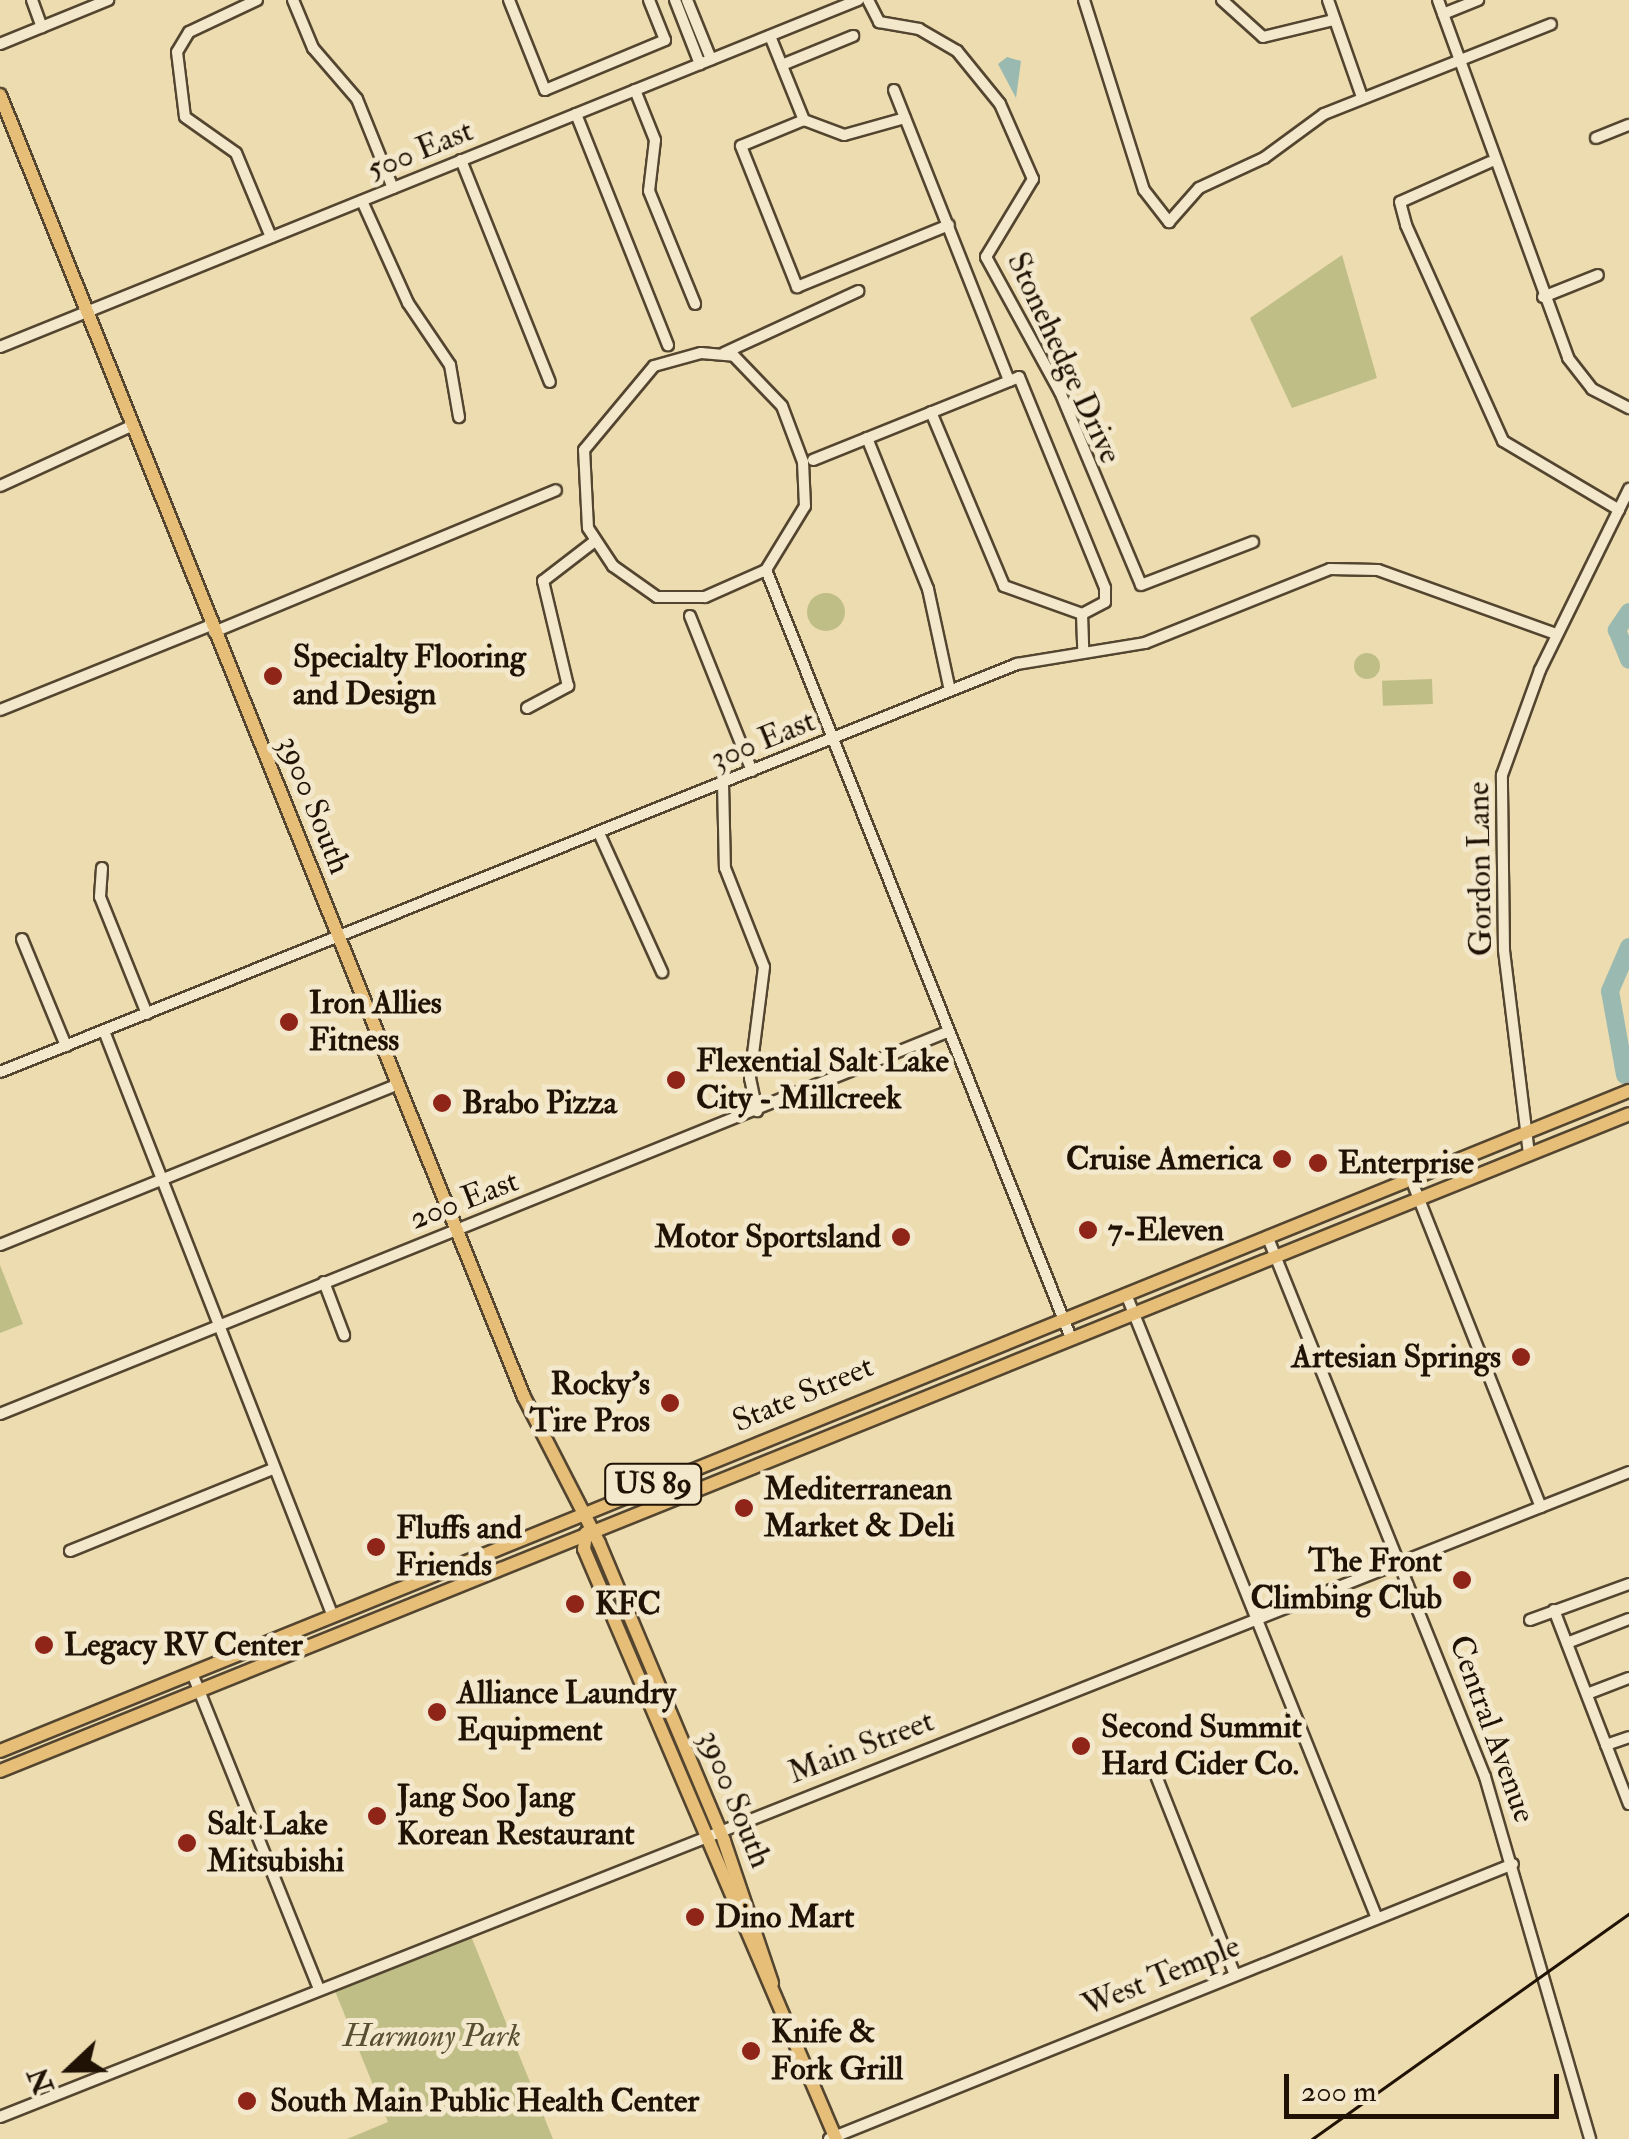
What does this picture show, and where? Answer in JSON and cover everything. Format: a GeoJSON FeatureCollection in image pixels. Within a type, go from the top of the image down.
{"type":"FeatureCollection","features":[{"type":"Feature","properties":{"kind":"main road","name":"3900 South"},"geometry":{"type":"LineString","coordinates":[[0,95],[456,1230],[578,1513],[586,1533],[584,1549],[772,1983]]}},
{"type":"Feature","properties":{"kind":"main road","name":"State Street"},"geometry":{"type":"LineString","coordinates":[[0,1750],[578,1513],[1629,1092]]}},
{"type":"Feature","properties":{"kind":"main road","name":"State Street"},"geometry":{"type":"LineString","coordinates":[[0,1771],[1629,1114]]}},
{"type":"Feature","properties":{"kind":"main road","name":"3900 South"},"geometry":{"type":"LineString","coordinates":[[586,1533],[599,1543],[718,1827],[772,1983],[833,2138]]}},
{"type":"Feature","properties":{"kind":"street"},"geometry":{"type":"LineString","coordinates":[[32,0],[42,26]]}},
{"type":"Feature","properties":{"kind":"street"},"geometry":{"type":"LineString","coordinates":[[0,44],[108,0]]}},
{"type":"Feature","properties":{"kind":"street"},"geometry":{"type":"LineString","coordinates":[[257,0],[230,5],[178,45],[184,117],[236,153],[271,237]]}},
{"type":"Feature","properties":{"kind":"street"},"geometry":{"type":"LineString","coordinates":[[293,0],[313,48],[357,99],[394,188]]}},
{"type":"Feature","properties":{"kind":"street"},"geometry":{"type":"LineString","coordinates":[[509,0],[545,90],[666,40],[649,0]]}},
{"type":"Feature","properties":{"kind":"street"},"geometry":{"type":"LineString","coordinates":[[675,0],[706,62]]}},
{"type":"Feature","properties":{"kind":"street"},"geometry":{"type":"LineString","coordinates":[[687,0],[706,62]]}},
{"type":"Feature","properties":{"kind":"street","name":"500 East"},"geometry":{"type":"LineString","coordinates":[[0,347],[858,0]]}},
{"type":"Feature","properties":{"kind":"street","name":"Stonehedge Drive"},"geometry":{"type":"LineString","coordinates":[[868,0],[878,22],[919,29],[957,50],[1000,104],[1033,179],[986,257],[1060,392],[1142,586],[1253,542]]}},
{"type":"Feature","properties":{"kind":"street"},"geometry":{"type":"LineString","coordinates":[[1084,0],[1144,190],[1169,222],[1212,180],[1362,98],[1551,24]]}},
{"type":"Feature","properties":{"kind":"street"},"geometry":{"type":"LineString","coordinates":[[1222,0],[1264,36],[1334,20]]}},
{"type":"Feature","properties":{"kind":"street"},"geometry":{"type":"LineString","coordinates":[[1328,0],[1362,98]]}},
{"type":"Feature","properties":{"kind":"street"},"geometry":{"type":"LineString","coordinates":[[1438,0],[1490,162],[1578,375],[1629,408]]}},
{"type":"Feature","properties":{"kind":"street"},"geometry":{"type":"LineString","coordinates":[[1443,14],[1478,0]]}},
{"type":"Feature","properties":{"kind":"street"},"geometry":{"type":"LineString","coordinates":[[770,36],[804,120]]}},
{"type":"Feature","properties":{"kind":"street"},"geometry":{"type":"LineString","coordinates":[[782,65],[853,36]]}},
{"type":"Feature","properties":{"kind":"street"},"geometry":{"type":"LineString","coordinates":[[635,90],[655,140],[649,191],[695,304]]}},
{"type":"Feature","properties":{"kind":"street"},"geometry":{"type":"LineString","coordinates":[[894,90],[1105,588],[1105,602],[1082,614],[1004,586],[931,412]]}},
{"type":"Feature","properties":{"kind":"street"},"geometry":{"type":"LineString","coordinates":[[576,114],[668,346]]}},
{"type":"Feature","properties":{"kind":"street"},"geometry":{"type":"LineString","coordinates":[[905,118],[844,135],[804,120],[741,146],[797,287],[949,225]]}},
{"type":"Feature","properties":{"kind":"street"},"geometry":{"type":"LineString","coordinates":[[1596,138],[1629,125]]}},
{"type":"Feature","properties":{"kind":"street"},"geometry":{"type":"LineString","coordinates":[[461,160],[550,382]]}},
{"type":"Feature","properties":{"kind":"street"},"geometry":{"type":"LineString","coordinates":[[1490,162],[1400,202],[1503,441],[1619,510]]}},
{"type":"Feature","properties":{"kind":"street"},"geometry":{"type":"LineString","coordinates":[[362,201],[408,303],[450,366],[459,417]]}},
{"type":"Feature","properties":{"kind":"street"},"geometry":{"type":"LineString","coordinates":[[1543,297],[1598,275]]}},
{"type":"Feature","properties":{"kind":"street"},"geometry":{"type":"LineString","coordinates":[[724,353],[771,386],[803,462],[799,527],[766,570],[705,597],[656,597],[595,541],[581,492],[592,438],[654,366],[724,353],[858,291]]}},
{"type":"Feature","properties":{"kind":"street"},"geometry":{"type":"LineString","coordinates":[[812,460],[1014,379]]}},
{"type":"Feature","properties":{"kind":"street"},"geometry":{"type":"LineString","coordinates":[[0,486],[131,426]]}},
{"type":"Feature","properties":{"kind":"street"},"geometry":{"type":"LineString","coordinates":[[868,438],[928,590],[950,691]]}},
{"type":"Feature","properties":{"kind":"street","name":"Gordon Lane"},"geometry":{"type":"LineString","coordinates":[[1529,1154],[1522,1134],[1500,793],[1511,738],[1556,634],[1629,489]]}},
{"type":"Feature","properties":{"kind":"street"},"geometry":{"type":"LineString","coordinates":[[0,710],[556,490]]}},
{"type":"Feature","properties":{"kind":"street"},"geometry":{"type":"LineString","coordinates":[[527,708],[568,686],[543,582],[595,541]]}},
{"type":"Feature","properties":{"kind":"street","name":"300 East"},"geometry":{"type":"LineString","coordinates":[[0,1072],[950,691],[1083,650],[1146,644],[1357,566],[1556,634]]}},
{"type":"Feature","properties":{"kind":"street"},"geometry":{"type":"LineString","coordinates":[[766,570],[802,644],[828,740],[1071,1338]]}},
{"type":"Feature","properties":{"kind":"street"},"geometry":{"type":"LineString","coordinates":[[1082,614],[1083,650]]}},
{"type":"Feature","properties":{"kind":"street"},"geometry":{"type":"LineString","coordinates":[[690,616],[752,771]]}},
{"type":"Feature","properties":{"kind":"street"},"geometry":{"type":"LineString","coordinates":[[723,783],[725,868],[764,967],[750,1078],[757,1111]]}},
{"type":"Feature","properties":{"kind":"street"},"geometry":{"type":"LineString","coordinates":[[598,833],[662,972]]}},
{"type":"Feature","properties":{"kind":"street"},"geometry":{"type":"LineString","coordinates":[[102,868],[100,897],[147,1014]]}},
{"type":"Feature","properties":{"kind":"street"},"geometry":{"type":"LineString","coordinates":[[22,939],[66,1046]]}},
{"type":"Feature","properties":{"kind":"street"},"geometry":{"type":"LineString","coordinates":[[104,1031],[332,1614]]}},
{"type":"Feature","properties":{"kind":"street","name":"200 East"},"geometry":{"type":"LineString","coordinates":[[0,1414],[947,1032]]}},
{"type":"Feature","properties":{"kind":"street"},"geometry":{"type":"LineString","coordinates":[[0,1246],[398,1084]]}},
{"type":"Feature","properties":{"kind":"street"},"geometry":{"type":"LineString","coordinates":[[1411,1180],[1541,1508]]}},
{"type":"Feature","properties":{"kind":"street","name":"Central Avenue"},"geometry":{"type":"LineString","coordinates":[[1268,1238],[1400,1564],[1514,1864],[1590,2139]]}},
{"type":"Feature","properties":{"kind":"street"},"geometry":{"type":"LineString","coordinates":[[324,1282],[344,1335]]}},
{"type":"Feature","properties":{"kind":"street"},"geometry":{"type":"LineString","coordinates":[[1126,1294],[1376,1916]]}},
{"type":"Feature","properties":{"kind":"street"},"geometry":{"type":"LineString","coordinates":[[70,1551],[273,1469]]}},
{"type":"Feature","properties":{"kind":"street","name":"Main Street"},"geometry":{"type":"LineString","coordinates":[[0,2116],[704,1832],[1258,1622],[1629,1472]]}},
{"type":"Feature","properties":{"kind":"street"},"geometry":{"type":"LineString","coordinates":[[1530,1620],[1629,1584]]}},
{"type":"Feature","properties":{"kind":"street"},"geometry":{"type":"LineString","coordinates":[[1554,1610],[1628,1798]]}},
{"type":"Feature","properties":{"kind":"street"},"geometry":{"type":"LineString","coordinates":[[1567,1643],[1629,1619]]}},
{"type":"Feature","properties":{"kind":"street"},"geometry":{"type":"LineString","coordinates":[[192,1673],[318,1987]]}},
{"type":"Feature","properties":{"kind":"street"},"geometry":{"type":"LineString","coordinates":[[1587,1694],[1629,1678]]}},
{"type":"Feature","properties":{"kind":"street"},"geometry":{"type":"LineString","coordinates":[[1606,1745],[1629,1737]]}},
{"type":"Feature","properties":{"kind":"street"},"geometry":{"type":"LineString","coordinates":[[1151,1763],[1234,1973]]}},
{"type":"Feature","properties":{"kind":"street","name":"West Temple"},"geometry":{"type":"LineString","coordinates":[[833,2138],[1234,1973],[1514,1864]]}},
{"type":"Feature","properties":{"kind":"green space"},"geometry":{"type":"Polygon","coordinates":[[[1342,255],[1377,378],[1292,408],[1250,318],[1342,255]]]}},
{"type":"Feature","properties":{"kind":"green space"},"geometry":{"type":"Polygon","coordinates":[[[826,593],[839,599],[845,612],[839,625],[826,631],[813,625],[807,612],[813,599],[826,593]]]}},
{"type":"Feature","properties":{"kind":"green space"},"geometry":{"type":"Polygon","coordinates":[[[1367,653],[1376,657],[1380,666],[1376,675],[1367,679],[1358,675],[1354,666],[1358,657],[1367,653]]]}},
{"type":"Feature","properties":{"kind":"green space"},"geometry":{"type":"Polygon","coordinates":[[[1432,679],[1433,704],[1383,706],[1382,681],[1432,679]]]}},
{"type":"Feature","properties":{"kind":"green space"},"geometry":{"type":"Polygon","coordinates":[[[0,1265],[23,1324],[0,1333],[0,1265]]]}},
{"type":"Feature","properties":{"kind":"green space","name":"Harmony Park"},"geometry":{"type":"Polygon","coordinates":[[[471,1936],[553,2139],[347,2139],[388,2122],[335,1991],[471,1936]]]}},
{"type":"Feature","properties":{"kind":"water"},"geometry":{"type":"Polygon","coordinates":[[[1007,57],[1021,61],[1016,98],[998,64],[1007,57]]]}},
{"type":"Feature","properties":{"kind":"waterway"},"geometry":{"type":"LineString","coordinates":[[1629,612],[1617,630],[1629,660]]}},
{"type":"Feature","properties":{"kind":"waterway"},"geometry":{"type":"LineString","coordinates":[[1625,1075],[1610,991],[1629,947]]}},
{"type":"Feature","properties":{"kind":"tram line"},"geometry":{"type":"LineString","coordinates":[[1312,2139],[1629,1914]]}},
{"type":"Feature","properties":{"kind":"place","name":"Specialty Flooring and Design"},"geometry":{"type":"Point","coordinates":[273,676]}},
{"type":"Feature","properties":{"kind":"place","name":"Iron Allies Fitness"},"geometry":{"type":"Point","coordinates":[289,1022]}},
{"type":"Feature","properties":{"kind":"place","name":"Flexential Salt Lake City - Millcreek"},"geometry":{"type":"Point","coordinates":[676,1080]}},
{"type":"Feature","properties":{"kind":"place","name":"Brabo Pizza"},"geometry":{"type":"Point","coordinates":[442,1103]}},
{"type":"Feature","properties":{"kind":"place","name":"Cruise America"},"geometry":{"type":"Point","coordinates":[1282,1159]}},
{"type":"Feature","properties":{"kind":"place","name":"Enterprise"},"geometry":{"type":"Point","coordinates":[1318,1163]}},
{"type":"Feature","properties":{"kind":"place","name":"7-Eleven"},"geometry":{"type":"Point","coordinates":[1088,1230]}},
{"type":"Feature","properties":{"kind":"place","name":"Motor Sportsland"},"geometry":{"type":"Point","coordinates":[901,1237]}},
{"type":"Feature","properties":{"kind":"place","name":"Artesian Springs"},"geometry":{"type":"Point","coordinates":[1521,1357]}},
{"type":"Feature","properties":{"kind":"place","name":"Rocky's Tire Pros"},"geometry":{"type":"Point","coordinates":[670,1403]}},
{"type":"Feature","properties":{"kind":"place","name":"Mediterranean Market & Deli"},"geometry":{"type":"Point","coordinates":[744,1508]}},
{"type":"Feature","properties":{"kind":"place","name":"Fluffs and Friends"},"geometry":{"type":"Point","coordinates":[376,1547]}},
{"type":"Feature","properties":{"kind":"place","name":"The Front Climbing Club"},"geometry":{"type":"Point","coordinates":[1462,1580]}},
{"type":"Feature","properties":{"kind":"place","name":"KFC"},"geometry":{"type":"Point","coordinates":[575,1604]}},
{"type":"Feature","properties":{"kind":"place","name":"Legacy RV Center"},"geometry":{"type":"Point","coordinates":[44,1645]}},
{"type":"Feature","properties":{"kind":"place","name":"Alliance Laundry Equipment"},"geometry":{"type":"Point","coordinates":[437,1712]}},
{"type":"Feature","properties":{"kind":"place","name":"Second Summit Hard Cider Co."},"geometry":{"type":"Point","coordinates":[1081,1746]}},
{"type":"Feature","properties":{"kind":"place","name":"Jang Soo Jang Korean Restaurant"},"geometry":{"type":"Point","coordinates":[377,1816]}},
{"type":"Feature","properties":{"kind":"place","name":"Salt Lake Mitsubishi"},"geometry":{"type":"Point","coordinates":[187,1843]}},
{"type":"Feature","properties":{"kind":"place","name":"Dino Mart"},"geometry":{"type":"Point","coordinates":[695,1917]}},
{"type":"Feature","properties":{"kind":"place","name":"Knife & Fork Grill"},"geometry":{"type":"Point","coordinates":[751,2051]}},
{"type":"Feature","properties":{"kind":"place","name":"South Main Public Health Center"},"geometry":{"type":"Point","coordinates":[247,2101]}}]}
